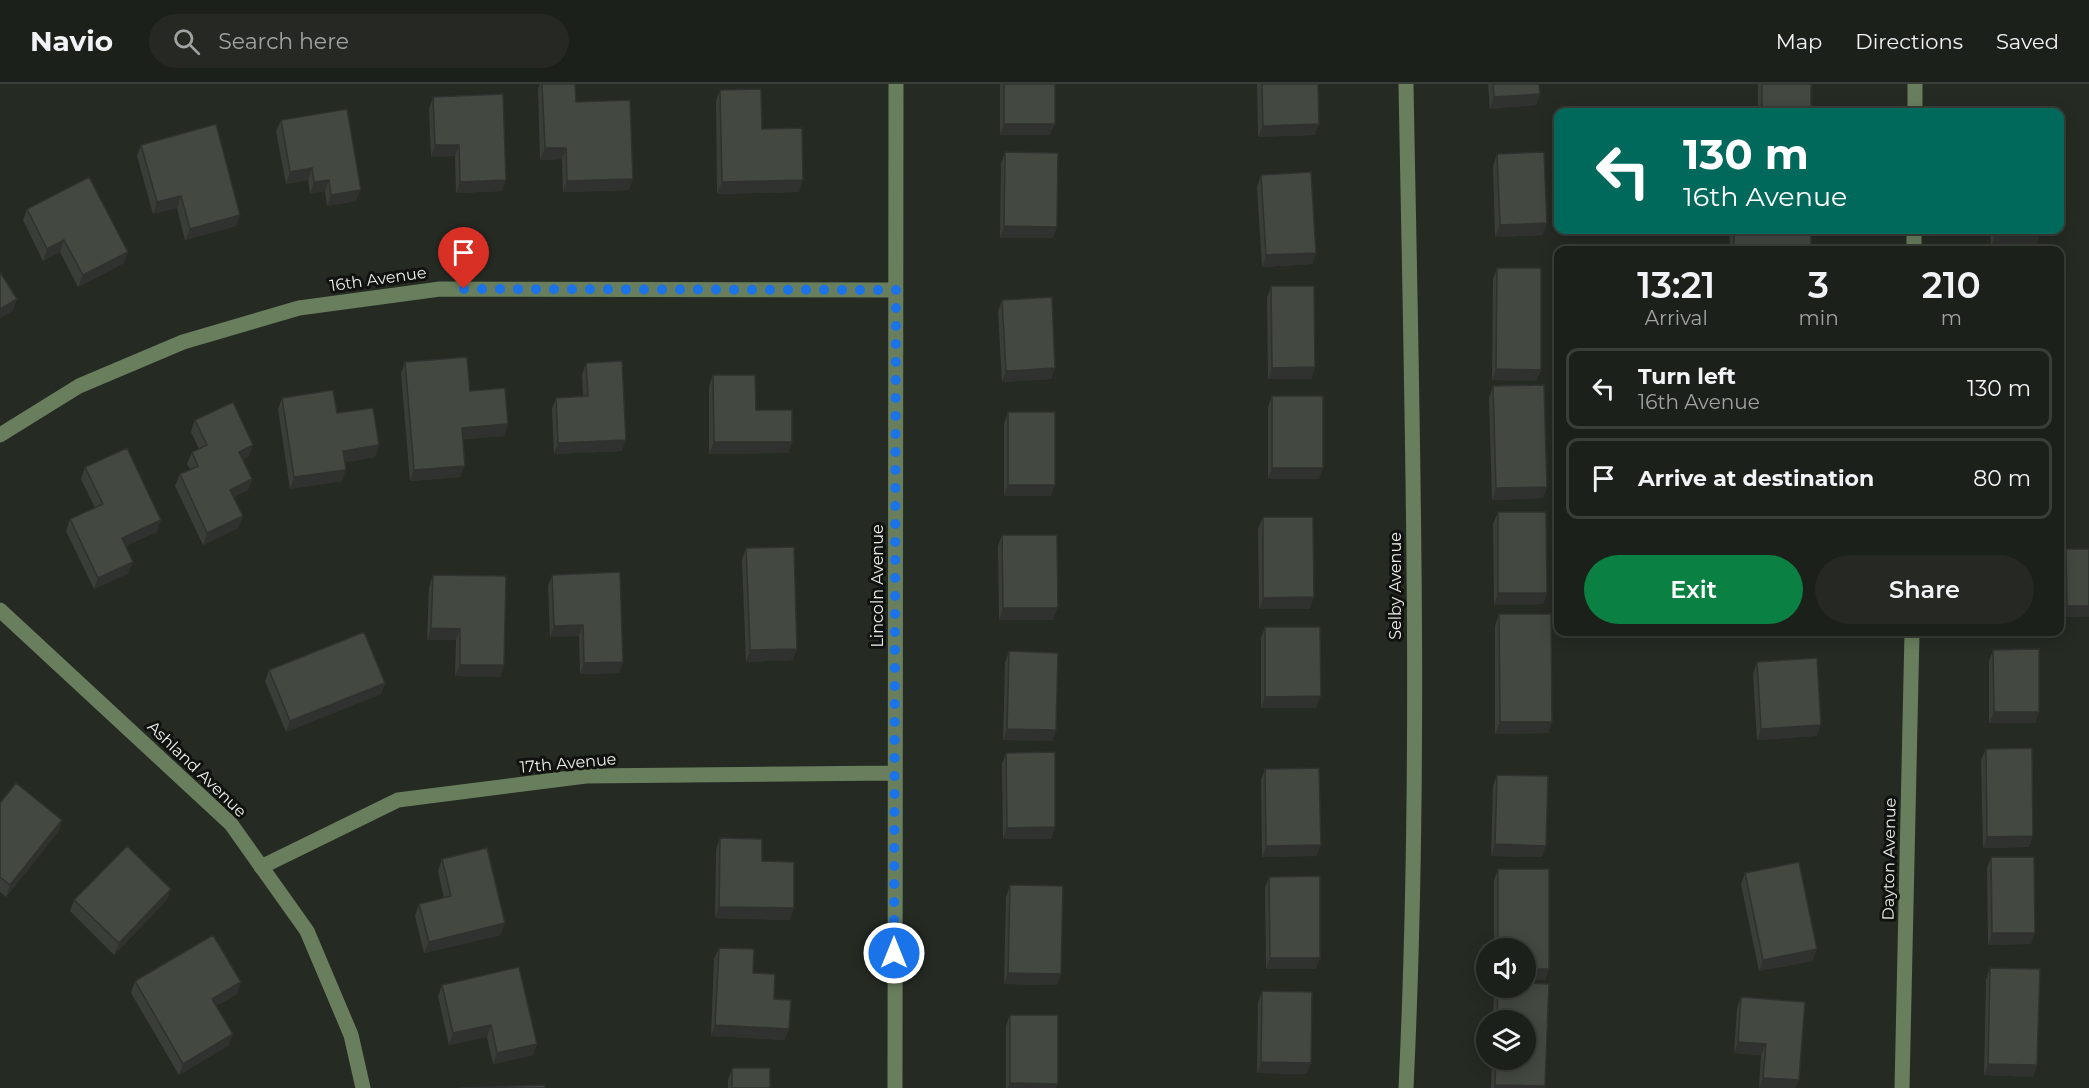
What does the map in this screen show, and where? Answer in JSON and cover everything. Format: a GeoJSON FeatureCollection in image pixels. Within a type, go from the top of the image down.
{"type":"FeatureCollection","features":[{"type":"Feature","properties":{"kind":"street","name":"Lincoln Avenue"},"geometry":{"type":"LineString","coordinates":[[894,1088],[896,84]]}},
{"type":"Feature","properties":{"kind":"street","name":"Selby Avenue"},"geometry":{"type":"LineString","coordinates":[[1406,84],[1412,419],[1414,928],[1407,1088]]}},
{"type":"Feature","properties":{"kind":"street"},"geometry":{"type":"LineString","coordinates":[[1915,84],[1915,108]]}},
{"type":"Feature","properties":{"kind":"street","name":"16th Avenue"},"geometry":{"type":"LineString","coordinates":[[0,435],[79,386],[183,342],[299,308],[440,289],[896,290]]}},
{"type":"Feature","properties":{"kind":"street","name":"Ashland Avenue"},"geometry":{"type":"LineString","coordinates":[[0,610],[231,824],[307,931],[351,1035],[363,1088]]}},
{"type":"Feature","properties":{"kind":"street","name":"Dayton Avenue"},"geometry":{"type":"LineString","coordinates":[[1902,1088],[1912,636]]}},
{"type":"Feature","properties":{"kind":"street","name":"17th Avenue"},"geometry":{"type":"LineString","coordinates":[[261,867],[398,800],[586,776],[894,773]]}},
{"type":"Feature","properties":{"kind":"building"},"geometry":{"type":"Polygon","coordinates":[[[542,84],[575,84],[576,102],[630,100],[633,179],[567,181],[566,148],[545,148],[542,84]]]}},
{"type":"Feature","properties":{"kind":"building"},"geometry":{"type":"Polygon","coordinates":[[[1004,84],[1055,84],[1055,124],[1004,124],[1004,84]]]}},
{"type":"Feature","properties":{"kind":"building"},"geometry":{"type":"Polygon","coordinates":[[[1262,84],[1318,84],[1319,124],[1263,126],[1262,84]]]}},
{"type":"Feature","properties":{"kind":"building"},"geometry":{"type":"Polygon","coordinates":[[[1493,84],[1539,84],[1540,94],[1494,97],[1493,84]]]}},
{"type":"Feature","properties":{"kind":"building"},"geometry":{"type":"Polygon","coordinates":[[[1762,84],[1811,84],[1811,108],[1762,108],[1762,84]]]}},
{"type":"Feature","properties":{"kind":"building"},"geometry":{"type":"Polygon","coordinates":[[[761,89],[762,129],[802,128],[803,180],[722,182],[720,90],[761,89]]]}},
{"type":"Feature","properties":{"kind":"building"},"geometry":{"type":"Polygon","coordinates":[[[503,94],[506,180],[460,182],[459,145],[435,145],[433,97],[503,94]]]}},
{"type":"Feature","properties":{"kind":"building"},"geometry":{"type":"Polygon","coordinates":[[[347,109],[361,190],[331,195],[329,180],[314,182],[312,168],[290,172],[281,120],[347,109]]]}},
{"type":"Feature","properties":{"kind":"building"},"geometry":{"type":"Polygon","coordinates":[[[216,124],[240,215],[190,229],[181,196],[157,202],[141,145],[216,124]]]}},
{"type":"Feature","properties":{"kind":"building"},"geometry":{"type":"Polygon","coordinates":[[[1005,152],[1058,153],[1057,227],[1004,226],[1005,152]]]}},
{"type":"Feature","properties":{"kind":"building"},"geometry":{"type":"Polygon","coordinates":[[[1544,152],[1547,223],[1500,225],[1497,154],[1544,152]]]}},
{"type":"Feature","properties":{"kind":"building"},"geometry":{"type":"Polygon","coordinates":[[[1311,172],[1316,253],[1266,255],[1261,175],[1311,172]]]}},
{"type":"Feature","properties":{"kind":"building"},"geometry":{"type":"Polygon","coordinates":[[[89,177],[128,252],[83,275],[64,240],[47,249],[27,209],[89,177]]]}},
{"type":"Feature","properties":{"kind":"building"},"geometry":{"type":"Polygon","coordinates":[[[1734,234],[1811,234],[1811,246],[1734,246],[1734,234]]]}},
{"type":"Feature","properties":{"kind":"building"},"geometry":{"type":"Polygon","coordinates":[[[1497,268],[1541,268],[1541,370],[1496,369],[1497,268]]]}},
{"type":"Feature","properties":{"kind":"building"},"geometry":{"type":"Polygon","coordinates":[[[0,272],[17,299],[0,309],[0,272]]]}},
{"type":"Feature","properties":{"kind":"building"},"geometry":{"type":"Polygon","coordinates":[[[1271,286],[1314,286],[1315,367],[1272,368],[1271,286]]]}},
{"type":"Feature","properties":{"kind":"building"},"geometry":{"type":"Polygon","coordinates":[[[1052,297],[1055,368],[1006,371],[1002,300],[1052,297]]]}},
{"type":"Feature","properties":{"kind":"building"},"geometry":{"type":"Polygon","coordinates":[[[467,357],[470,391],[505,388],[508,424],[462,428],[465,466],[414,470],[405,362],[467,357]]]}},
{"type":"Feature","properties":{"kind":"building"},"geometry":{"type":"Polygon","coordinates":[[[622,361],[626,440],[558,443],[556,398],[588,396],[586,363],[622,361]]]}},
{"type":"Feature","properties":{"kind":"building"},"geometry":{"type":"Polygon","coordinates":[[[713,375],[755,375],[756,410],[792,410],[792,442],[714,442],[713,375]]]}},
{"type":"Feature","properties":{"kind":"building"},"geometry":{"type":"Polygon","coordinates":[[[1544,385],[1547,487],[1496,488],[1493,386],[1544,385]]]}},
{"type":"Feature","properties":{"kind":"building"},"geometry":{"type":"Polygon","coordinates":[[[333,390],[337,413],[373,408],[379,445],[343,451],[346,470],[294,477],[282,398],[333,390]]]}},
{"type":"Feature","properties":{"kind":"building"},"geometry":{"type":"Polygon","coordinates":[[[1272,396],[1323,396],[1323,468],[1272,468],[1272,396]]]}},
{"type":"Feature","properties":{"kind":"building"},"geometry":{"type":"Polygon","coordinates":[[[233,402],[253,445],[239,452],[252,479],[230,490],[243,516],[207,533],[180,474],[198,466],[192,452],[207,445],[195,420],[233,402]]]}},
{"type":"Feature","properties":{"kind":"building"},"geometry":{"type":"Polygon","coordinates":[[[1008,412],[1055,412],[1055,485],[1008,485],[1008,412]]]}},
{"type":"Feature","properties":{"kind":"building"},"geometry":{"type":"Polygon","coordinates":[[[127,448],[161,520],[122,538],[133,562],[98,578],[70,519],[103,504],[85,467],[127,448]]]}},
{"type":"Feature","properties":{"kind":"building"},"geometry":{"type":"Polygon","coordinates":[[[1498,512],[1546,512],[1547,593],[1498,593],[1498,512]]]}},
{"type":"Feature","properties":{"kind":"building"},"geometry":{"type":"Polygon","coordinates":[[[1263,517],[1313,517],[1314,597],[1263,598],[1263,517]]]}},
{"type":"Feature","properties":{"kind":"building"},"geometry":{"type":"Polygon","coordinates":[[[1002,535],[1057,535],[1058,608],[1003,608],[1002,535]]]}},
{"type":"Feature","properties":{"kind":"building"},"geometry":{"type":"Polygon","coordinates":[[[794,547],[797,649],[750,650],[746,548],[794,547]]]}},
{"type":"Feature","properties":{"kind":"building"},"geometry":{"type":"Polygon","coordinates":[[[2066,549],[2089,549],[2089,606],[2067,606],[2066,549]]]}},
{"type":"Feature","properties":{"kind":"building"},"geometry":{"type":"Polygon","coordinates":[[[620,572],[623,662],[584,663],[583,625],[554,626],[552,575],[620,572]]]}},
{"type":"Feature","properties":{"kind":"building"},"geometry":{"type":"Polygon","coordinates":[[[433,575],[506,576],[504,665],[460,665],[460,629],[431,628],[433,575]]]}},
{"type":"Feature","properties":{"kind":"building"},"geometry":{"type":"Polygon","coordinates":[[[1499,614],[1551,614],[1552,722],[1500,722],[1499,614]]]}},
{"type":"Feature","properties":{"kind":"building"},"geometry":{"type":"Polygon","coordinates":[[[1265,627],[1320,627],[1321,696],[1265,697],[1265,627]]]}},
{"type":"Feature","properties":{"kind":"building"},"geometry":{"type":"Polygon","coordinates":[[[364,632],[385,683],[290,721],[269,670],[364,632]]]}},
{"type":"Feature","properties":{"kind":"building"},"geometry":{"type":"Polygon","coordinates":[[[2039,649],[2039,712],[1994,712],[1993,650],[2039,649]]]}},
{"type":"Feature","properties":{"kind":"building"},"geometry":{"type":"Polygon","coordinates":[[[1009,651],[1058,653],[1056,730],[1007,729],[1009,651]]]}},
{"type":"Feature","properties":{"kind":"building"},"geometry":{"type":"Polygon","coordinates":[[[1817,658],[1821,725],[1761,729],[1757,662],[1817,658]]]}},
{"type":"Feature","properties":{"kind":"building"},"geometry":{"type":"Polygon","coordinates":[[[2032,748],[2033,836],[1987,837],[1986,749],[2032,748]]]}},
{"type":"Feature","properties":{"kind":"building"},"geometry":{"type":"Polygon","coordinates":[[[1055,752],[1055,827],[1007,828],[1006,753],[1055,752]]]}},
{"type":"Feature","properties":{"kind":"building"},"geometry":{"type":"Polygon","coordinates":[[[1319,768],[1321,845],[1266,846],[1265,769],[1319,768]]]}},
{"type":"Feature","properties":{"kind":"building"},"geometry":{"type":"Polygon","coordinates":[[[1497,775],[1548,776],[1546,846],[1495,844],[1497,775]]]}},
{"type":"Feature","properties":{"kind":"building"},"geometry":{"type":"Polygon","coordinates":[[[16,783],[62,820],[10,885],[0,877],[0,803],[16,783]]]}},
{"type":"Feature","properties":{"kind":"building"},"geometry":{"type":"Polygon","coordinates":[[[720,838],[762,839],[762,861],[794,862],[794,908],[719,907],[720,838]]]}},
{"type":"Feature","properties":{"kind":"building"},"geometry":{"type":"Polygon","coordinates":[[[127,846],[171,889],[119,943],[74,900],[127,846]]]}},
{"type":"Feature","properties":{"kind":"building"},"geometry":{"type":"Polygon","coordinates":[[[487,848],[505,923],[429,942],[419,904],[451,896],[442,859],[487,848]]]}},
{"type":"Feature","properties":{"kind":"building"},"geometry":{"type":"Polygon","coordinates":[[[1991,857],[2034,857],[2035,933],[1992,933],[1991,857]]]}},
{"type":"Feature","properties":{"kind":"building"},"geometry":{"type":"Polygon","coordinates":[[[1799,862],[1817,949],[1763,960],[1745,873],[1799,862]]]}},
{"type":"Feature","properties":{"kind":"building"},"geometry":{"type":"Polygon","coordinates":[[[1498,869],[1549,869],[1549,969],[1536,969],[1536,938],[1498,938],[1498,869]]]}},
{"type":"Feature","properties":{"kind":"building"},"geometry":{"type":"Polygon","coordinates":[[[1320,876],[1320,958],[1270,958],[1269,877],[1320,876]]]}},
{"type":"Feature","properties":{"kind":"building"},"geometry":{"type":"Polygon","coordinates":[[[1010,885],[1063,886],[1061,974],[1008,973],[1010,885]]]}},
{"type":"Feature","properties":{"kind":"building"},"geometry":{"type":"Polygon","coordinates":[[[213,935],[241,982],[212,999],[233,1034],[183,1064],[135,981],[213,935]]]}},
{"type":"Feature","properties":{"kind":"building"},"geometry":{"type":"Polygon","coordinates":[[[719,948],[754,949],[753,973],[775,974],[774,999],[791,1000],[789,1029],[715,1025],[719,948]]]}},
{"type":"Feature","properties":{"kind":"building"},"geometry":{"type":"Polygon","coordinates":[[[519,967],[537,1044],[497,1053],[491,1025],[453,1033],[442,985],[519,967]]]}},
{"type":"Feature","properties":{"kind":"building"},"geometry":{"type":"Polygon","coordinates":[[[1990,968],[2040,969],[2037,1065],[1988,1064],[1990,968]]]}},
{"type":"Feature","properties":{"kind":"building"},"geometry":{"type":"Polygon","coordinates":[[[1536,983],[1549,984],[1545,1086],[1495,1085],[1496,1070],[1536,1070],[1536,1010],[1497,1010],[1498,998],[1536,998],[1536,983]]]}},
{"type":"Feature","properties":{"kind":"building"},"geometry":{"type":"Polygon","coordinates":[[[1262,991],[1312,992],[1311,1063],[1261,1062],[1262,991]]]}},
{"type":"Feature","properties":{"kind":"building"},"geometry":{"type":"Polygon","coordinates":[[[1741,997],[1805,1002],[1799,1080],[1763,1078],[1766,1044],[1738,1042],[1741,997]]]}},
{"type":"Feature","properties":{"kind":"building"},"geometry":{"type":"Polygon","coordinates":[[[1010,1015],[1058,1015],[1058,1084],[1010,1083],[1010,1015]]]}},
{"type":"Feature","properties":{"kind":"building"},"geometry":{"type":"Polygon","coordinates":[[[732,1068],[770,1068],[770,1088],[732,1088],[732,1068]]]}},
{"type":"Feature","properties":{"kind":"building"},"geometry":{"type":"Polygon","coordinates":[[[545,1085],[545,1088],[460,1088],[545,1085]]]}},
{"type":"Feature","properties":{"kind":"route"},"geometry":{"type":"LineString","coordinates":[[464,289],[896,290],[894,953]]}}]}
